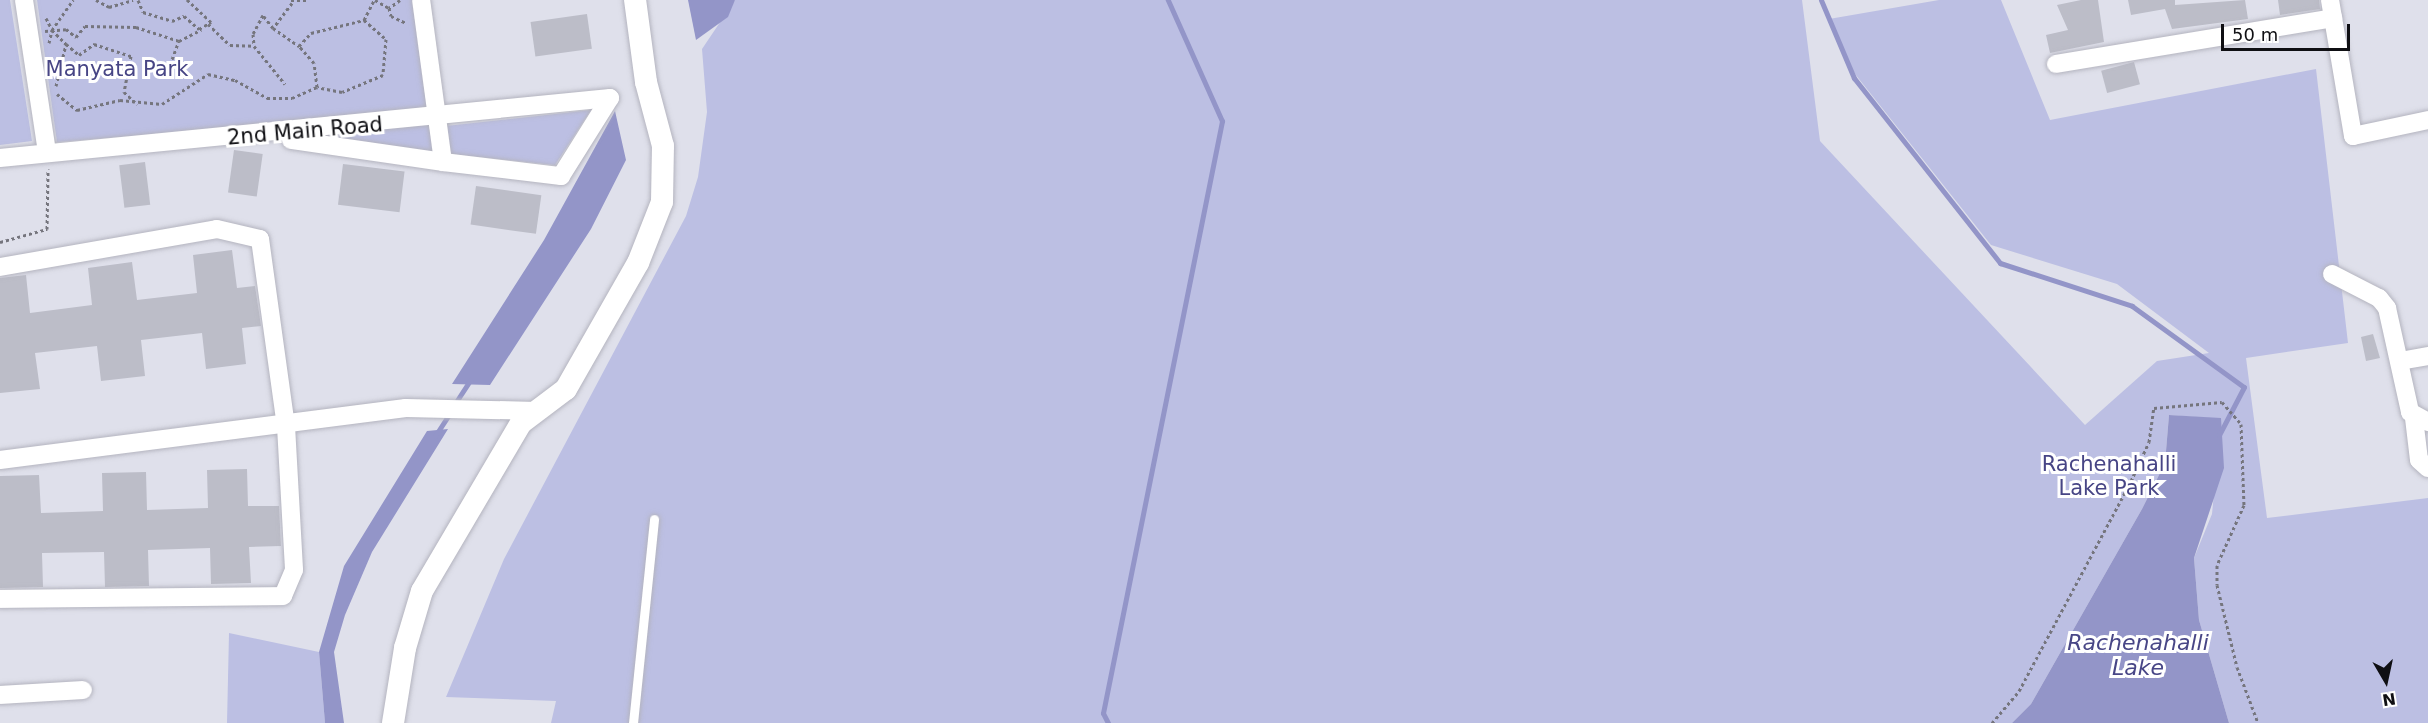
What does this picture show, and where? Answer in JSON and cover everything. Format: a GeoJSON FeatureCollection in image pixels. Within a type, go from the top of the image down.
{"type":"FeatureCollection","features":[{"type":"Feature","properties":{"kind":"street"},"geometry":{"type":"LineString","coordinates":[[24,0],[48,152]]}},
{"type":"Feature","properties":{"kind":"street"},"geometry":{"type":"LineString","coordinates":[[262,136],[443,162],[421,0]]}},
{"type":"Feature","properties":{"kind":"street"},"geometry":{"type":"LineString","coordinates":[[393,723],[405,648],[422,591],[521,423],[566,389],[638,263],[662,202],[663,146],[651,106],[636,0]]}},
{"type":"Feature","properties":{"kind":"street"},"geometry":{"type":"LineString","coordinates":[[2056,64],[2331,9],[2353,136],[2428,120]]}},
{"type":"Feature","properties":{"kind":"street","name":"2nd Main Road"},"geometry":{"type":"LineString","coordinates":[[0,158],[48,152],[262,136],[610,99],[561,176],[443,162]]}},
{"type":"Feature","properties":{"kind":"street"},"geometry":{"type":"LineString","coordinates":[[0,267],[217,229],[260,239],[286,426],[294,570],[283,596],[0,599]]}},
{"type":"Feature","properties":{"kind":"street"},"geometry":{"type":"LineString","coordinates":[[2332,274],[2379,298],[2387,308],[2400,361],[2421,420],[2419,460],[2428,468]]}},
{"type":"Feature","properties":{"kind":"street"},"geometry":{"type":"LineString","coordinates":[[2400,361],[2428,356]]}},
{"type":"Feature","properties":{"kind":"street"},"geometry":{"type":"LineString","coordinates":[[0,460],[286,426],[406,408],[537,411]]}},
{"type":"Feature","properties":{"kind":"street"},"geometry":{"type":"LineString","coordinates":[[0,695],[83,690]]}},
{"type":"Feature","properties":{"kind":"lane"},"geometry":{"type":"LineString","coordinates":[[633,723],[654,519]]}},
{"type":"Feature","properties":{"kind":"path"},"geometry":{"type":"LineString","coordinates":[[73,0],[52,30],[66,29],[75,37],[85,26],[136,27],[179,41]]}},
{"type":"Feature","properties":{"kind":"path"},"geometry":{"type":"LineString","coordinates":[[96,0],[109,8],[133,0]]}},
{"type":"Feature","properties":{"kind":"path"},"geometry":{"type":"LineString","coordinates":[[138,0],[142,12],[172,21],[184,16],[199,29],[208,24]]}},
{"type":"Feature","properties":{"kind":"path"},"geometry":{"type":"LineString","coordinates":[[187,0],[208,14],[208,24],[230,45],[254,46]]}},
{"type":"Feature","properties":{"kind":"path"},"geometry":{"type":"LineString","coordinates":[[273,28],[292,1],[308,0]]}},
{"type":"Feature","properties":{"kind":"path"},"geometry":{"type":"LineString","coordinates":[[299,46],[311,33],[364,20],[375,0],[389,8],[391,16],[406,23]]}},
{"type":"Feature","properties":{"kind":"path"},"geometry":{"type":"LineString","coordinates":[[389,8],[400,0]]}},
{"type":"Feature","properties":{"kind":"path"},"geometry":{"type":"LineString","coordinates":[[285,84],[254,46],[253,34],[263,15],[270,17],[273,28],[299,46],[314,63],[317,87]]}},
{"type":"Feature","properties":{"kind":"path"},"geometry":{"type":"LineString","coordinates":[[137,104],[124,92],[130,56],[94,44],[79,55],[66,44],[54,91],[64,104],[77,110],[120,100],[137,104],[176,98],[208,74],[235,80],[267,98],[292,98],[317,87],[342,92],[383,75],[386,39],[364,20]]}},
{"type":"Feature","properties":{"kind":"path"},"geometry":{"type":"LineString","coordinates":[[166,76],[179,41],[208,24]]}},
{"type":"Feature","properties":{"kind":"path"},"geometry":{"type":"LineString","coordinates":[[0,242],[40,233],[50,223],[48,152]]}},
{"type":"Feature","properties":{"kind":"path"},"geometry":{"type":"LineString","coordinates":[[1992,723],[2019,691],[2131,481],[2150,442],[2154,408],[2222,402],[2241,424],[2244,505],[2217,565],[2217,585],[2237,668],[2259,723]]}},
{"type":"Feature","properties":{"kind":"green space"},"geometry":{"type":"Polygon","coordinates":[[[0,0],[10,0],[32,141],[0,145],[0,0]]]}},
{"type":"Feature","properties":{"kind":"green space","name":"Manyata Park"},"geometry":{"type":"Polygon","coordinates":[[[37,0],[413,0],[428,113],[57,142],[37,0]]]}},
{"type":"Feature","properties":{"kind":"green space","name":"Rachenahalli Lake Park"},"geometry":{"type":"Polygon","coordinates":[[[735,0],[1802,0],[1820,141],[2085,425],[2157,361],[2209,353],[2117,284],[1991,245],[1855,74],[1829,19],[1939,0],[2001,0],[2050,120],[2316,69],[2348,343],[2246,358],[2267,518],[2428,498],[2428,723],[2229,723],[2199,620],[2194,558],[2212,514],[2221,419],[2169,415],[2165,463],[2142,509],[2031,704],[2012,723],[551,723],[556,701],[446,697],[504,559],[686,216],[698,177],[707,112],[702,49],[735,0]]]}},
{"type":"Feature","properties":{"kind":"green space"},"geometry":{"type":"Polygon","coordinates":[[[591,110],[555,165],[449,154],[446,126],[591,110]]]}},
{"type":"Feature","properties":{"kind":"green space"},"geometry":{"type":"Polygon","coordinates":[[[431,124],[436,156],[289,136],[431,124]]]}},
{"type":"Feature","properties":{"kind":"green space"},"geometry":{"type":"Polygon","coordinates":[[[229,633],[319,652],[325,723],[227,723],[229,633]]]}},
{"type":"Feature","properties":{"kind":"water"},"geometry":{"type":"Polygon","coordinates":[[[688,0],[735,0],[728,17],[696,40],[688,0]]]}},
{"type":"Feature","properties":{"kind":"water"},"geometry":{"type":"Polygon","coordinates":[[[615,111],[626,160],[591,229],[490,385],[452,384],[544,240],[615,111]]]}},
{"type":"Feature","properties":{"kind":"water","name":"Rachenahalli Lake"},"geometry":{"type":"Polygon","coordinates":[[[2169,415],[2221,418],[2224,468],[2194,558],[2199,620],[2229,723],[2012,723],[2031,704],[2142,509],[2165,463],[2169,415]]]}},
{"type":"Feature","properties":{"kind":"water"},"geometry":{"type":"Polygon","coordinates":[[[448,429],[372,552],[345,615],[334,652],[344,723],[325,723],[319,652],[344,566],[427,431],[448,429]]]}},
{"type":"Feature","properties":{"kind":"building"},"geometry":{"type":"Polygon","coordinates":[[[2081,0],[2098,0],[2104,42],[2050,53],[2046,35],[2068,30],[2057,5],[2081,0]]]}},
{"type":"Feature","properties":{"kind":"building"},"geometry":{"type":"Polygon","coordinates":[[[2128,0],[2175,0],[2175,5],[2245,0],[2248,19],[2172,29],[2165,9],[2131,15],[2128,0]]]}},
{"type":"Feature","properties":{"kind":"building"},"geometry":{"type":"Polygon","coordinates":[[[2278,0],[2319,0],[2320,9],[2280,15],[2278,0]]]}},
{"type":"Feature","properties":{"kind":"building"},"geometry":{"type":"Polygon","coordinates":[[[587,14],[592,49],[535,57],[531,22],[587,14]]]}},
{"type":"Feature","properties":{"kind":"building"},"geometry":{"type":"Polygon","coordinates":[[[2134,62],[2140,84],[2107,93],[2101,71],[2134,62]]]}},
{"type":"Feature","properties":{"kind":"building"},"geometry":{"type":"Polygon","coordinates":[[[234,150],[263,154],[257,197],[228,193],[234,150]]]}},
{"type":"Feature","properties":{"kind":"building"},"geometry":{"type":"Polygon","coordinates":[[[145,162],[150,205],[124,208],[119,165],[145,162]]]}},
{"type":"Feature","properties":{"kind":"building"},"geometry":{"type":"Polygon","coordinates":[[[343,164],[405,172],[400,212],[338,205],[343,164]]]}},
{"type":"Feature","properties":{"kind":"building"},"geometry":{"type":"Polygon","coordinates":[[[476,186],[541,195],[536,234],[471,225],[476,186]]]}},
{"type":"Feature","properties":{"kind":"building"},"geometry":{"type":"Polygon","coordinates":[[[232,250],[237,288],[255,286],[261,326],[242,328],[246,364],[206,369],[202,333],[141,340],[145,376],[101,381],[97,346],[35,353],[40,389],[0,393],[0,278],[26,275],[30,313],[92,305],[88,268],[132,262],[137,300],[197,293],[193,255],[232,250]]]}},
{"type":"Feature","properties":{"kind":"building"},"geometry":{"type":"Polygon","coordinates":[[[2373,334],[2380,358],[2366,361],[2361,337],[2373,334]]]}},
{"type":"Feature","properties":{"kind":"building"},"geometry":{"type":"Polygon","coordinates":[[[247,469],[248,506],[279,506],[281,546],[249,547],[251,583],[211,584],[210,548],[148,550],[149,586],[105,587],[104,552],[42,553],[43,587],[0,588],[0,476],[39,475],[41,513],[103,511],[102,473],[146,472],[147,510],[208,508],[207,470],[247,469]]]}},
{"type":"Feature","properties":{"kind":"waterway"},"geometry":{"type":"LineString","coordinates":[[1108,723],[1103,713],[1222,121],[1168,0]]}},
{"type":"Feature","properties":{"kind":"waterway"},"geometry":{"type":"LineString","coordinates":[[1821,0],[1854,78],[2000,263],[2132,306],[2244,387],[2219,435]]}},
{"type":"Feature","properties":{"kind":"waterway"},"geometry":{"type":"LineString","coordinates":[[454,405],[470,380]]}},
{"type":"Feature","properties":{"kind":"waterway"},"geometry":{"type":"LineString","coordinates":[[435,436],[450,413]]}}]}
